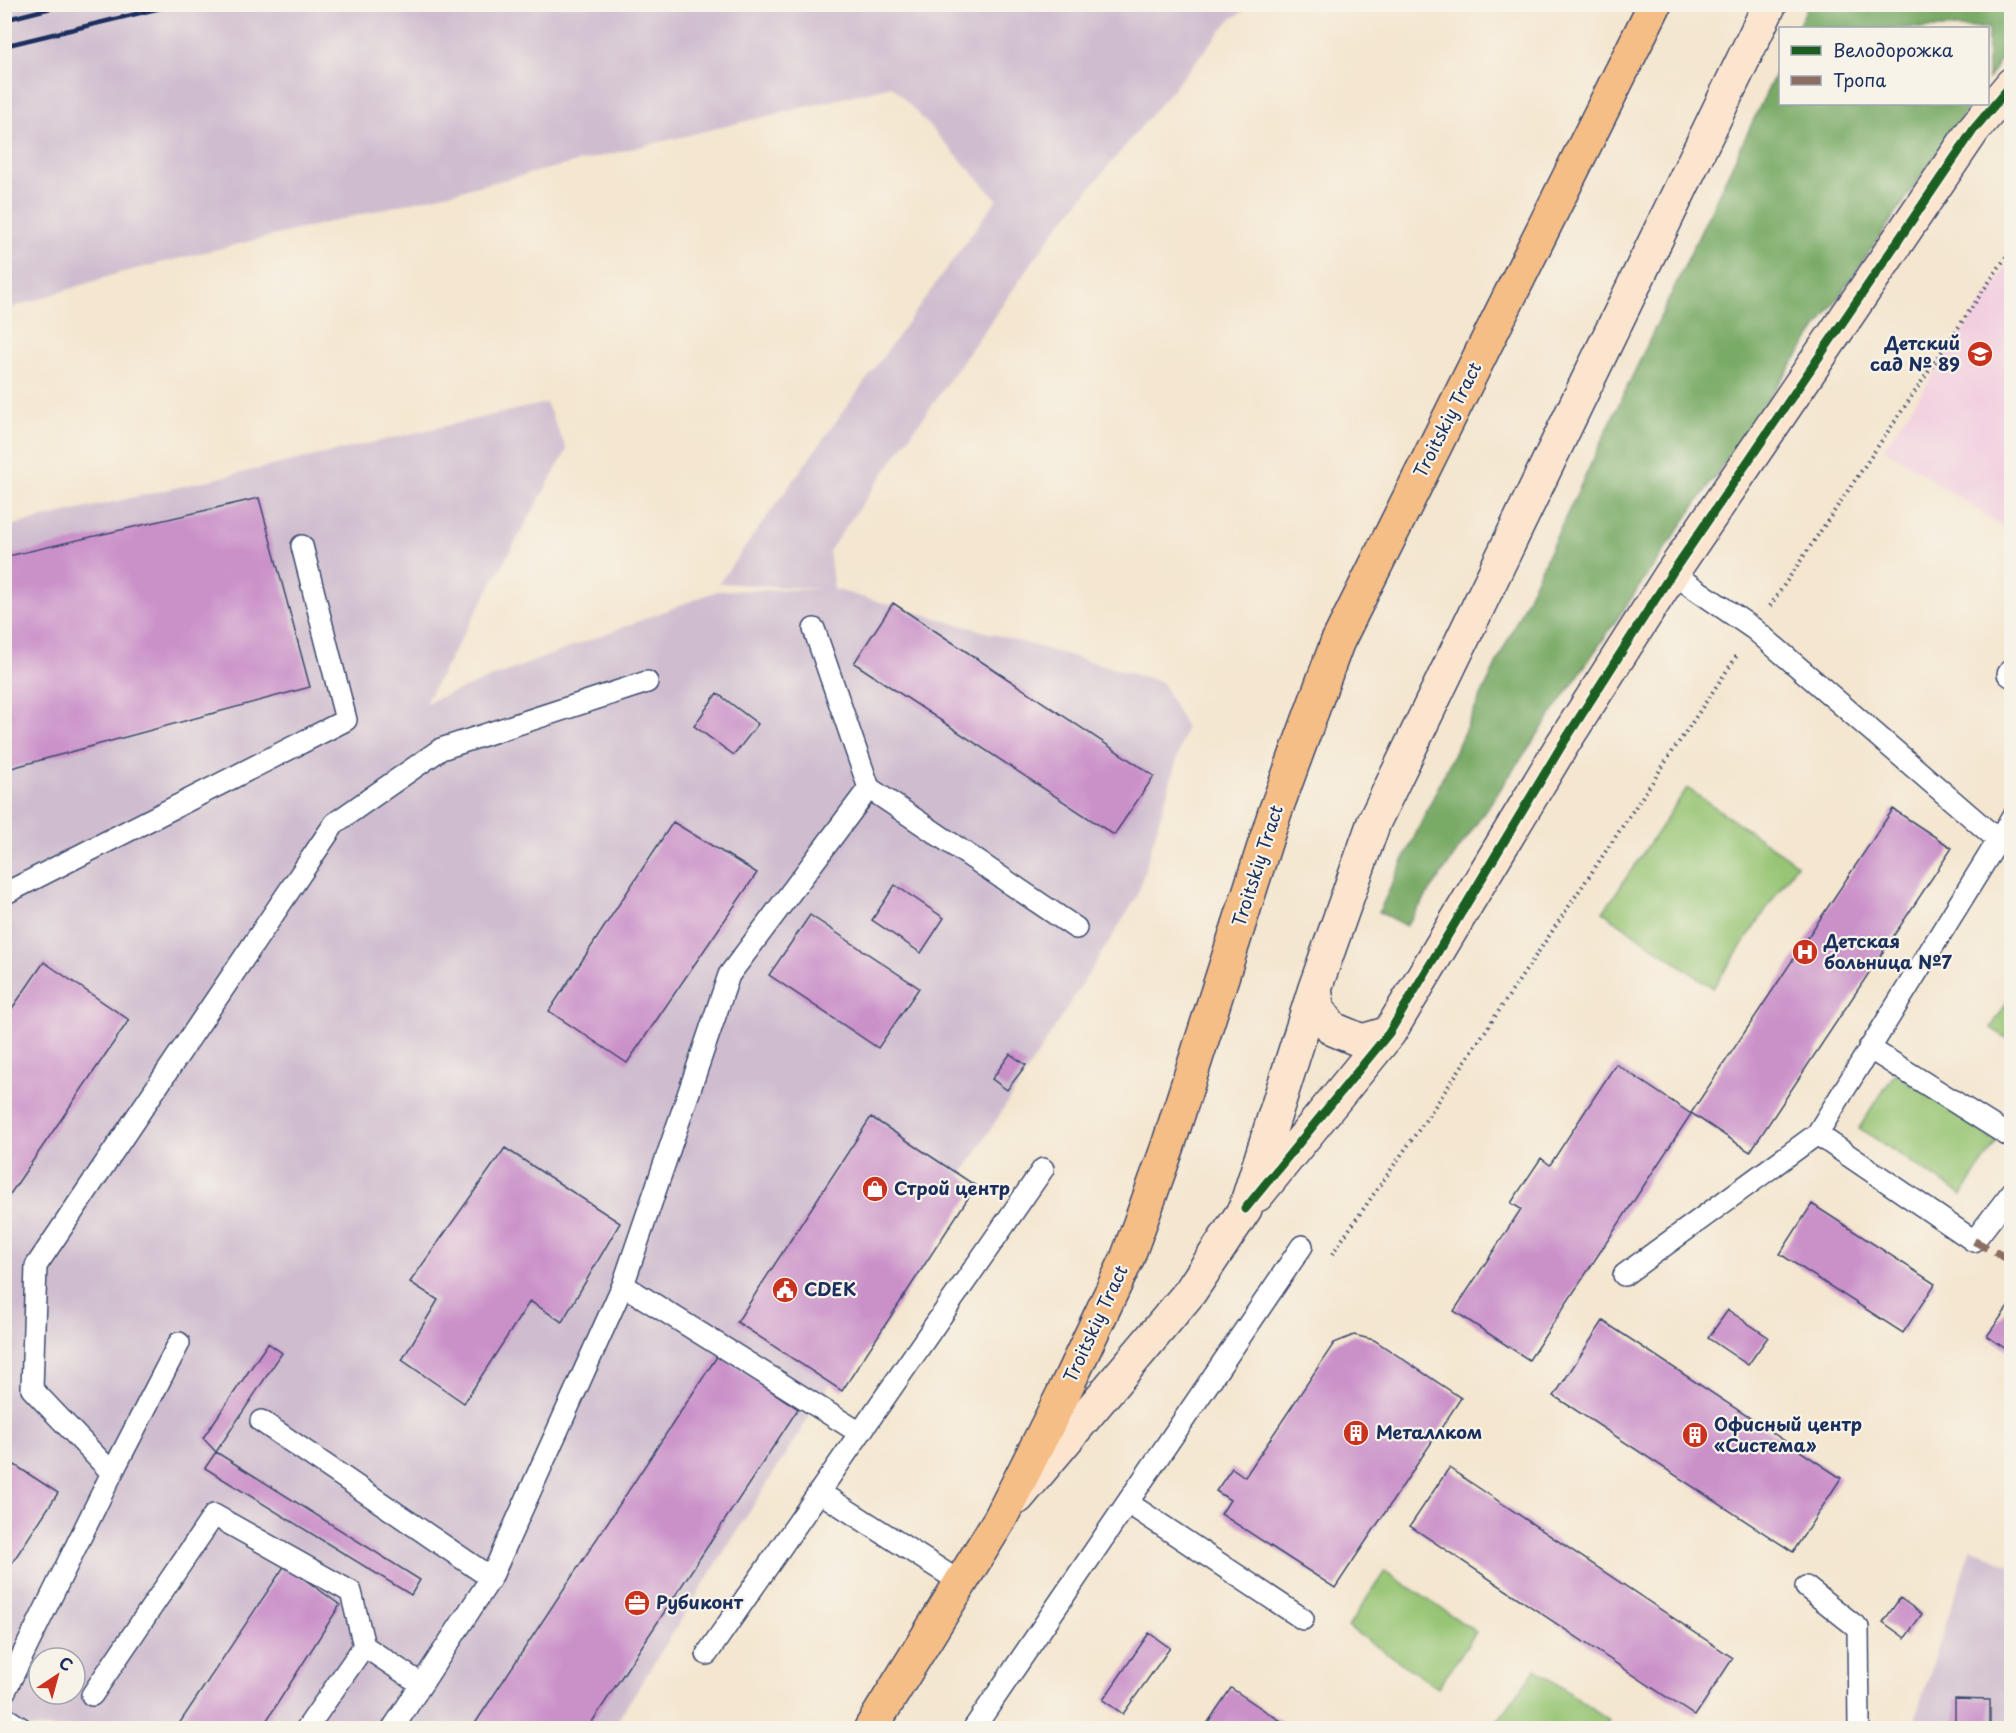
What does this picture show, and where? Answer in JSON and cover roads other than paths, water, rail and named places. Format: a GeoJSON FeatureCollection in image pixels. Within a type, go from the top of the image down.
{"type":"FeatureCollection","features":[{"type":"Feature","properties":{"kind":"main road","name":"Troitskiy Tract"},"geometry":{"type":"LineString","coordinates":[[871,1728],[1000,1519],[1127,1259],[1167,1149],[1275,812],[1337,643],[1655,4]]}},
{"type":"Feature","properties":{"kind":"main road"},"geometry":{"type":"LineString","coordinates":[[1245,1209],[1315,988],[1374,822],[1770,4]]}},
{"type":"Feature","properties":{"kind":"main road"},"geometry":{"type":"LineString","coordinates":[[1000,1519],[1190,1292],[1245,1209],[1389,1033],[1562,745],[1672,573],[1974,129],[2012,84]]}},
{"type":"Feature","properties":{"kind":"main road"},"geometry":{"type":"LineString","coordinates":[[1315,988],[1318,1009],[1334,1029],[1362,1041],[1389,1033]]}},
{"type":"Feature","properties":{"kind":"lane"},"geometry":{"type":"LineString","coordinates":[[4,894],[346,720],[302,546]]}},
{"type":"Feature","properties":{"kind":"lane"},"geometry":{"type":"LineString","coordinates":[[1672,573],[1754,629],[1998,840]]}},
{"type":"Feature","properties":{"kind":"lane"},"geometry":{"type":"LineString","coordinates":[[814,629],[869,788],[1077,928]]}},
{"type":"Feature","properties":{"kind":"lane"},"geometry":{"type":"LineString","coordinates":[[2012,668],[2008,674],[2012,677]]}},
{"type":"Feature","properties":{"kind":"lane"},"geometry":{"type":"LineString","coordinates":[[112,1473],[32,1389],[36,1266],[328,833],[335,824],[441,749],[647,682]]}},
{"type":"Feature","properties":{"kind":"lane"},"geometry":{"type":"LineString","coordinates":[[393,1728],[491,1578],[623,1285],[729,975],[869,788]]}},
{"type":"Feature","properties":{"kind":"lane"},"geometry":{"type":"LineString","coordinates":[[1624,1275],[1817,1134],[2012,818]]}},
{"type":"Feature","properties":{"kind":"lane"},"geometry":{"type":"LineString","coordinates":[[1869,1048],[2012,1138]]}},
{"type":"Feature","properties":{"kind":"lane"},"geometry":{"type":"LineString","coordinates":[[1817,1134],[1974,1241],[2012,1192]]}},
{"type":"Feature","properties":{"kind":"lane"},"geometry":{"type":"LineString","coordinates":[[707,1654],[1043,1169]]}},
{"type":"Feature","properties":{"kind":"lane"},"geometry":{"type":"LineString","coordinates":[[974,1728],[1302,1246]]}},
{"type":"Feature","properties":{"kind":"lane"},"geometry":{"type":"LineString","coordinates":[[623,1285],[860,1433]]}},
{"type":"Feature","properties":{"kind":"lane"},"geometry":{"type":"LineString","coordinates":[[4,1693],[179,1343]]}},
{"type":"Feature","properties":{"kind":"lane"},"geometry":{"type":"LineString","coordinates":[[261,1421],[491,1578]]}},
{"type":"Feature","properties":{"kind":"lane"},"geometry":{"type":"LineString","coordinates":[[819,1492],[960,1582]]}},
{"type":"Feature","properties":{"kind":"lane"},"geometry":{"type":"LineString","coordinates":[[1128,1503],[1303,1619]]}},
{"type":"Feature","properties":{"kind":"lane"},"geometry":{"type":"LineString","coordinates":[[92,1695],[214,1515],[351,1592],[364,1646],[422,1684]]}},
{"type":"Feature","properties":{"kind":"lane"},"geometry":{"type":"LineString","coordinates":[[1806,1587],[1858,1628],[1859,1728]]}},
{"type":"Feature","properties":{"kind":"lane"},"geometry":{"type":"LineString","coordinates":[[307,1728],[364,1646]]}},
{"type":"Feature","properties":{"kind":"lane"},"geometry":{"type":"LineString","coordinates":[[4,1717],[21,1728]]}},
{"type":"Feature","properties":{"kind":"railway"},"geometry":{"type":"LineString","coordinates":[[4,20],[67,4]]}},
{"type":"Feature","properties":{"kind":"railway"},"geometry":{"type":"LineString","coordinates":[[4,46],[177,4]]}},
{"type":"Feature","properties":{"kind":"place","name":"Детский сад № 89"},"geometry":{"type":"Point","coordinates":[1980,354]}},
{"type":"Feature","properties":{"kind":"place","name":"Детская больница №7"},"geometry":{"type":"Point","coordinates":[1805,952]}},
{"type":"Feature","properties":{"kind":"place","name":"Строй центр"},"geometry":{"type":"Point","coordinates":[875,1189]}},
{"type":"Feature","properties":{"kind":"place","name":"CDEK"},"geometry":{"type":"Point","coordinates":[785,1290]}},
{"type":"Feature","properties":{"kind":"place","name":"Металлком"},"geometry":{"type":"Point","coordinates":[1356,1433]}},
{"type":"Feature","properties":{"kind":"place","name":"Офисный центр «Система»"},"geometry":{"type":"Point","coordinates":[1695,1435]}},
{"type":"Feature","properties":{"kind":"place","name":"Рубиконт"},"geometry":{"type":"Point","coordinates":[637,1603]}}]}
